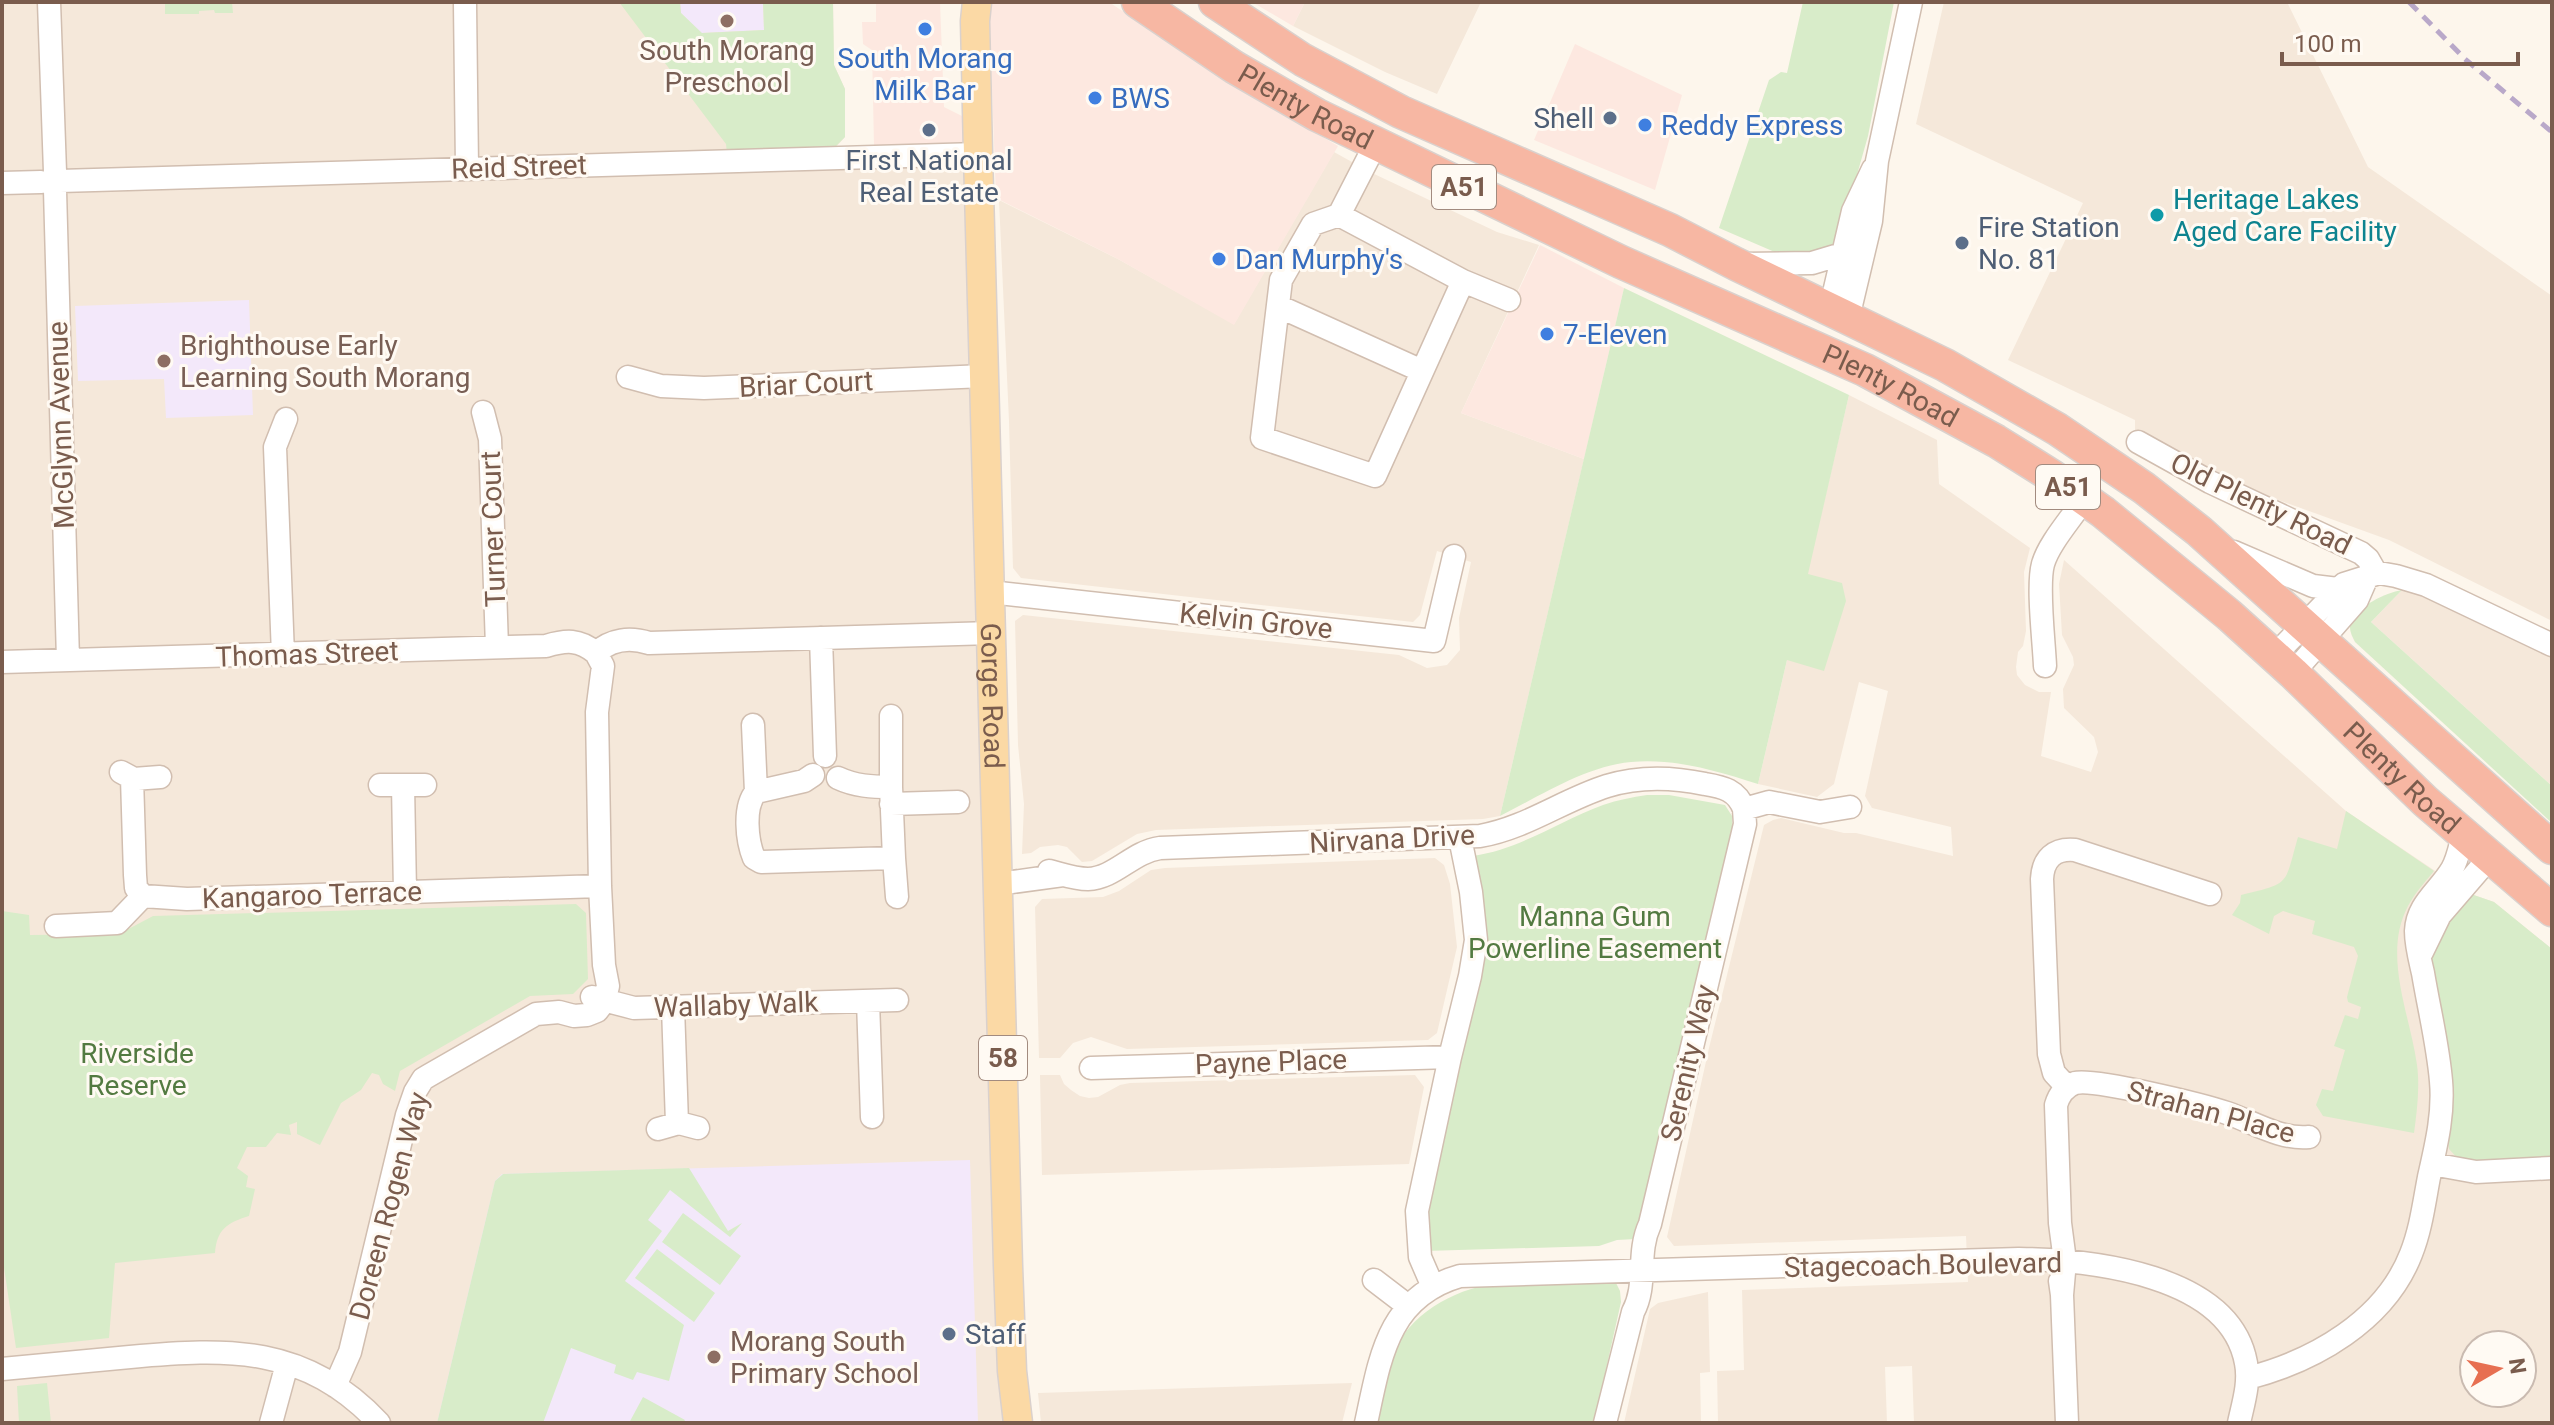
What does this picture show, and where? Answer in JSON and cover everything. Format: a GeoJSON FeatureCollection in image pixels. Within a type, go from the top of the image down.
{"type":"FeatureCollection","features":[{"type":"Feature","properties":{"kind":"highway","name":"Plenty Road"},"geometry":{"type":"LineString","coordinates":[[1138,2],[1234,67],[1375,145],[1647,274],[1826,352],[1996,441],[2084,499],[2229,615],[2284,664],[2385,764],[2552,910]]}},
{"type":"Feature","properties":{"kind":"highway","name":"Plenty Road"},"geometry":{"type":"LineString","coordinates":[[1215,2],[1303,60],[1401,112],[1670,230],[1945,365],[2057,429],[2144,488],[2212,542],[2552,848]]}},
{"type":"Feature","properties":{"kind":"highway"},"geometry":{"type":"LineString","coordinates":[[1826,352],[1839,314]]}},
{"type":"Feature","properties":{"kind":"highway"},"geometry":{"type":"LineString","coordinates":[[2478,782],[2496,830],[2490,857]]}},
{"type":"Feature","properties":{"kind":"main road","name":"Gorge Road"},"geometry":{"type":"LineString","coordinates":[[974,8],[1012,1371],[1018,1423]]}},
{"type":"Feature","properties":{"kind":"main road","name":"Gorge Road"},"geometry":{"type":"LineString","coordinates":[[1009,1423],[1012,1371]]}},
{"type":"Feature","properties":{"kind":"street","name":"McGlynn Avenue"},"geometry":{"type":"LineString","coordinates":[[49,2],[68,660]]}},
{"type":"Feature","properties":{"kind":"street"},"geometry":{"type":"LineString","coordinates":[[1839,314],[1871,221],[1877,161],[1911,2]]}},
{"type":"Feature","properties":{"kind":"street"},"geometry":{"type":"LineString","coordinates":[[465,4],[467,168]]}},
{"type":"Feature","properties":{"kind":"street"},"geometry":{"type":"LineString","coordinates":[[1375,145],[1339,215],[1313,224],[1281,280],[1262,438],[1375,476],[1463,281]]}},
{"type":"Feature","properties":{"kind":"street","name":"Reid Street"},"geometry":{"type":"LineString","coordinates":[[2,183],[978,154]]}},
{"type":"Feature","properties":{"kind":"street"},"geometry":{"type":"LineString","coordinates":[[1839,314],[1842,254],[1856,201],[1877,161]]}},
{"type":"Feature","properties":{"kind":"street"},"geometry":{"type":"LineString","coordinates":[[1339,215],[1463,281],[1509,300]]}},
{"type":"Feature","properties":{"kind":"street"},"geometry":{"type":"LineString","coordinates":[[1736,264],[1812,263],[1842,254]]}},
{"type":"Feature","properties":{"kind":"street"},"geometry":{"type":"LineString","coordinates":[[1278,306],[1422,371]]}},
{"type":"Feature","properties":{"kind":"street","name":"Briar Court"},"geometry":{"type":"LineString","coordinates":[[628,377],[661,386],[704,388],[984,376]]}},
{"type":"Feature","properties":{"kind":"street","name":"Turner Court"},"geometry":{"type":"LineString","coordinates":[[483,412],[490,439],[497,647]]}},
{"type":"Feature","properties":{"kind":"street"},"geometry":{"type":"LineString","coordinates":[[283,655],[275,447],[286,419]]}},
{"type":"Feature","properties":{"kind":"street","name":"Old Plenty Road"},"geometry":{"type":"LineString","coordinates":[[2138,442],[2219,487],[2368,559],[2372,575],[2357,600],[2313,631]]}},
{"type":"Feature","properties":{"kind":"street"},"geometry":{"type":"LineString","coordinates":[[2045,666],[2043,564],[2084,499]]}},
{"type":"Feature","properties":{"kind":"street"},"geometry":{"type":"LineString","coordinates":[[2212,542],[2299,581],[2320,588],[2338,589]]}},
{"type":"Feature","properties":{"kind":"street","name":"Kelvin Grove"},"geometry":{"type":"LineString","coordinates":[[990,592],[1434,641],[1454,556]]}},
{"type":"Feature","properties":{"kind":"street","name":"Old Plenty Road"},"geometry":{"type":"LineString","coordinates":[[2313,631],[2338,589],[2348,581],[2372,575],[2396,576],[2426,585],[2552,645]]}},
{"type":"Feature","properties":{"kind":"street"},"geometry":{"type":"LineString","coordinates":[[2284,664],[2313,631]]}},
{"type":"Feature","properties":{"kind":"street"},"geometry":{"type":"LineString","coordinates":[[598,998],[608,984],[604,965],[600,886],[597,712],[592,691],[597,662],[649,643],[992,633]]}},
{"type":"Feature","properties":{"kind":"street"},"geometry":{"type":"LineString","coordinates":[[819,766],[821,638]]}},
{"type":"Feature","properties":{"kind":"street","name":"Thomas Street"},"geometry":{"type":"LineString","coordinates":[[2,662],[546,646],[577,642],[597,662]]}},
{"type":"Feature","properties":{"kind":"street"},"geometry":{"type":"LineString","coordinates":[[891,716],[891,795],[897,897]]}},
{"type":"Feature","properties":{"kind":"street"},"geometry":{"type":"LineString","coordinates":[[753,725],[756,792]]}},
{"type":"Feature","properties":{"kind":"street"},"geometry":{"type":"LineString","coordinates":[[894,858],[761,862],[754,858],[750,848],[748,810],[751,797],[756,792],[804,781],[819,766],[833,758],[839,765],[838,778],[847,783],[891,795],[958,802]]}},
{"type":"Feature","properties":{"kind":"street"},"geometry":{"type":"LineString","coordinates":[[56,926],[117,923],[143,896],[136,888],[126,775],[160,777]]}},
{"type":"Feature","properties":{"kind":"street","name":"Nirvana Drive"},"geometry":{"type":"LineString","coordinates":[[998,884],[1056,873],[1083,879],[1098,878],[1140,853],[1160,848],[1460,838],[1506,830],[1598,789],[1635,780],[1670,778],[1718,786],[1736,795],[1744,809]]}},
{"type":"Feature","properties":{"kind":"street"},"geometry":{"type":"LineString","coordinates":[[380,785],[414,785],[405,892]]}},
{"type":"Feature","properties":{"kind":"street"},"geometry":{"type":"LineString","coordinates":[[1744,809],[1769,802],[1820,812],[1850,807]]}},
{"type":"Feature","properties":{"kind":"street","name":"Serenity Way"},"geometry":{"type":"LineString","coordinates":[[1605,1423],[1633,1312],[1640,1297],[1642,1246],[1650,1224],[1745,826],[1744,809]]}},
{"type":"Feature","properties":{"kind":"street"},"geometry":{"type":"LineString","coordinates":[[2239,1423],[2247,1370],[2274,1371],[2330,1343],[2372,1314],[2401,1276],[2418,1234],[2441,1108],[2441,1083],[2416,931],[2421,910],[2451,871],[2463,835]]}},
{"type":"Feature","properties":{"kind":"street"},"geometry":{"type":"LineString","coordinates":[[1366,1423],[1388,1339],[1397,1319],[1408,1306],[1436,1285],[1421,1263],[1418,1203],[1476,940],[1476,919],[1460,838]]}},
{"type":"Feature","properties":{"kind":"street"},"geometry":{"type":"LineString","coordinates":[[2067,1423],[2056,1105],[2059,1095],[2067,1087],[2054,1073],[2049,1054],[2042,879],[2046,860],[2064,849],[2075,850],[2210,894]]}},
{"type":"Feature","properties":{"kind":"street"},"geometry":{"type":"LineString","coordinates":[[2420,957],[2440,915],[2490,857]]}},
{"type":"Feature","properties":{"kind":"street","name":"Kangaroo Terrace"},"geometry":{"type":"LineString","coordinates":[[143,896],[187,899],[600,886]]}},
{"type":"Feature","properties":{"kind":"street","name":"Wallaby Walk"},"geometry":{"type":"LineString","coordinates":[[598,998],[630,1008],[897,1000]]}},
{"type":"Feature","properties":{"kind":"street","name":"Doreen Rogen Way"},"geometry":{"type":"LineString","coordinates":[[335,1386],[350,1352],[407,1115],[419,1083],[533,1016],[559,1012],[587,1015],[599,1009],[598,998]]}},
{"type":"Feature","properties":{"kind":"street"},"geometry":{"type":"LineString","coordinates":[[868,1001],[872,1117]]}},
{"type":"Feature","properties":{"kind":"street"},"geometry":{"type":"LineString","coordinates":[[673,1007],[678,1127]]}},
{"type":"Feature","properties":{"kind":"street","name":"Payne Place"},"geometry":{"type":"LineString","coordinates":[[1091,1068],[1450,1057]]}},
{"type":"Feature","properties":{"kind":"street","name":"Strahan Place"},"geometry":{"type":"LineString","coordinates":[[2067,1087],[2091,1082],[2146,1093],[2224,1112],[2275,1132],[2309,1137]]}},
{"type":"Feature","properties":{"kind":"street"},"geometry":{"type":"LineString","coordinates":[[2432,1164],[2476,1172],[2552,1168]]}},
{"type":"Feature","properties":{"kind":"street","name":"Stagecoach Boulevard"},"geometry":{"type":"LineString","coordinates":[[1436,1285],[1472,1275],[2019,1259],[2061,1261],[2159,1279],[2189,1291],[2204,1300],[2229,1327],[2247,1370]]}},
{"type":"Feature","properties":{"kind":"street"},"geometry":{"type":"LineString","coordinates":[[1374,1280],[1408,1306]]}},
{"type":"Feature","properties":{"kind":"street"},"geometry":{"type":"LineString","coordinates":[[2,1369],[199,1351],[242,1353],[287,1364],[335,1386],[379,1423]]}},
{"type":"Feature","properties":{"kind":"street"},"geometry":{"type":"LineString","coordinates":[[271,1423],[287,1364]]}},
{"type":"Feature","properties":{"kind":"shaded area"},"geometry":{"type":"Polygon","coordinates":[[[2,2],[833,2],[834,65],[845,89],[845,137],[836,147],[965,144],[1004,1423],[2,1423],[2,2]]]}},
{"type":"Feature","properties":{"kind":"shaded area","name":"South Morang Preschool"},"geometry":{"type":"Polygon","coordinates":[[[680,2],[763,2],[764,30],[701,33],[681,13],[680,2]]]}},
{"type":"Feature","properties":{"kind":"shaded area"},"geometry":{"type":"Polygon","coordinates":[[[876,2],[940,2],[944,107],[964,117],[965,144],[874,146],[872,50],[863,44],[862,22],[876,22],[876,2]]]}},
{"type":"Feature","properties":{"kind":"shaded area"},"geometry":{"type":"Polygon","coordinates":[[[989,2],[1109,2],[1214,73],[1338,146],[1234,325],[1118,259],[996,198],[989,2]]]}},
{"type":"Feature","properties":{"kind":"shaded area"},"geometry":{"type":"Polygon","coordinates":[[[1252,2],[1305,2],[1293,26],[1252,2]]]}},
{"type":"Feature","properties":{"kind":"shaded area"},"geometry":{"type":"Polygon","coordinates":[[[1305,2],[1481,2],[1437,94],[1293,26],[1305,2]]]}},
{"type":"Feature","properties":{"kind":"shaded area"},"geometry":{"type":"Polygon","coordinates":[[[1944,2],[2287,2],[2368,167],[2552,296],[2552,621],[2389,540],[2240,486],[2138,433],[2135,420],[2008,360],[2083,203],[1916,124],[1944,2]]]}},
{"type":"Feature","properties":{"kind":"shaded area","name":"Shell"},"geometry":{"type":"Polygon","coordinates":[[[1575,44],[1682,95],[1655,190],[1534,140],[1575,44]]]}},
{"type":"Feature","properties":{"kind":"shaded area"},"geometry":{"type":"Polygon","coordinates":[[[1334,152],[1497,232],[1539,245],[1461,413],[1584,459],[1500,816],[1156,830],[1137,834],[1092,861],[1082,862],[1067,847],[1058,845],[1040,847],[1022,854],[1024,804],[1018,745],[1015,621],[1023,615],[1399,655],[1427,668],[1447,665],[1460,650],[1459,618],[1471,562],[1437,551],[1420,615],[1413,622],[1021,578],[1013,568],[999,200],[1118,259],[1234,324],[1334,152]]]}},
{"type":"Feature","properties":{"kind":"shaded area"},"geometry":{"type":"Polygon","coordinates":[[[1540,245],[1624,288],[1584,459],[1461,413],[1540,245]]]}},
{"type":"Feature","properties":{"kind":"shaded area","name":"Brighthouse Early Learning South Morang"},"geometry":{"type":"Polygon","coordinates":[[[249,300],[253,415],[166,418],[164,379],[78,381],[75,306],[249,300]]]}},
{"type":"Feature","properties":{"kind":"shaded area"},"geometry":{"type":"Polygon","coordinates":[[[1849,395],[1937,440],[1939,484],[2030,548],[2024,572],[2026,631],[2016,667],[2017,675],[2025,685],[2039,692],[2051,692],[2041,756],[2091,772],[2098,752],[2094,737],[2064,708],[2063,689],[2074,665],[2062,635],[2059,584],[2064,560],[2346,811],[2468,893],[2494,902],[2552,949],[2552,1423],[1914,1423],[1912,1366],[1885,1367],[1887,1423],[1718,1423],[1717,1371],[1744,1370],[1742,1290],[1968,1282],[1966,1236],[1674,1246],[1667,1237],[1709,1048],[1764,825],[1781,818],[1953,856],[1951,827],[1872,808],[1865,796],[1888,691],[1859,682],[1834,784],[1817,797],[1758,784],[1849,395]]]}},
{"type":"Feature","properties":{"kind":"shaded area"},"geometry":{"type":"Polygon","coordinates":[[[2402,590],[2415,590],[2552,653],[2552,786],[2371,622],[2402,590]]]}},
{"type":"Feature","properties":{"kind":"shaded area"},"geometry":{"type":"Polygon","coordinates":[[[1435,858],[1444,865],[1450,884],[1457,947],[1437,1033],[1428,1040],[1127,1049],[1091,1037],[1073,1043],[1060,1058],[1039,1058],[1035,907],[1042,899],[1103,897],[1119,891],[1151,870],[1165,868],[1435,858]]]}},
{"type":"Feature","properties":{"kind":"shaded area"},"geometry":{"type":"Polygon","coordinates":[[[1040,1075],[1060,1075],[1071,1090],[1089,1098],[1130,1083],[1415,1075],[1424,1087],[1409,1164],[1042,1175],[1040,1075]]]}},
{"type":"Feature","properties":{"kind":"shaded area","name":"Morang South Primary School"},"geometry":{"type":"Polygon","coordinates":[[[970,1160],[978,1423],[437,1423],[495,1181],[502,1174],[970,1160]]]}},
{"type":"Feature","properties":{"kind":"shaded area"},"geometry":{"type":"Polygon","coordinates":[[[1708,1292],[1710,1372],[1700,1373],[1701,1423],[1624,1423],[1650,1309],[1658,1303],[1708,1292]]]}},
{"type":"Feature","properties":{"kind":"shaded area"},"geometry":{"type":"Polygon","coordinates":[[[1352,1383],[1342,1423],[1041,1423],[1038,1393],[1352,1383]]]}},
{"type":"Feature","properties":{"kind":"green space"},"geometry":{"type":"Polygon","coordinates":[[[165,2],[232,2],[233,13],[215,13],[214,10],[199,11],[199,14],[165,14],[165,2]]]}},
{"type":"Feature","properties":{"kind":"green space"},"geometry":{"type":"Polygon","coordinates":[[[619,2],[680,2],[681,13],[702,33],[764,30],[763,2],[833,2],[834,65],[845,89],[845,137],[835,147],[727,153],[726,144],[619,2]]]}},
{"type":"Feature","properties":{"kind":"green space"},"geometry":{"type":"Polygon","coordinates":[[[1803,2],[1894,2],[1868,136],[1841,231],[1833,247],[1821,255],[1777,253],[1719,228],[1769,80],[1781,72],[1787,73],[1803,2]]]}},
{"type":"Feature","properties":{"kind":"green space"},"geometry":{"type":"Polygon","coordinates":[[[1624,288],[1849,395],[1808,574],[1842,583],[1846,601],[1824,671],[1787,660],[1758,784],[1680,764],[1631,762],[1580,776],[1500,816],[1624,288]]]}},
{"type":"Feature","properties":{"kind":"green space"},"geometry":{"type":"Polygon","coordinates":[[[2402,590],[2371,622],[2552,786],[2552,823],[2355,642],[2350,627],[2355,616],[2373,601],[2402,590]]]}},
{"type":"Feature","properties":{"kind":"green space","name":"Manna Gum Powerline Easement"},"geometry":{"type":"Polygon","coordinates":[[[1647,795],[1669,795],[1725,805],[1732,816],[1733,835],[1636,1239],[1617,1240],[1599,1246],[1425,1251],[1425,1219],[1482,956],[1473,856],[1524,841],[1603,805],[1647,795]]]}},
{"type":"Feature","properties":{"kind":"green space"},"geometry":{"type":"Polygon","coordinates":[[[2346,811],[2434,871],[2408,906],[2397,944],[2400,985],[2418,1073],[2414,1133],[2323,1116],[2316,1105],[2322,1089],[2333,1091],[2345,1050],[2334,1046],[2345,1015],[2358,1019],[2361,1007],[2348,1002],[2347,997],[2358,956],[2354,947],[2312,934],[2315,921],[2283,911],[2274,916],[2269,934],[2232,915],[2241,895],[2269,888],[2283,880],[2298,837],[2337,849],[2346,811]]]}},
{"type":"Feature","properties":{"kind":"green space"},"geometry":{"type":"Polygon","coordinates":[[[2468,893],[2494,902],[2552,949],[2552,1162],[2461,1162],[2449,1149],[2432,959],[2434,942],[2468,893]]]}},
{"type":"Feature","properties":{"kind":"green space","name":"Riverside Reserve"},"geometry":{"type":"Polygon","coordinates":[[[576,904],[586,913],[588,979],[573,994],[530,996],[400,1071],[395,1091],[383,1084],[379,1075],[372,1073],[361,1090],[341,1103],[320,1145],[297,1134],[297,1122],[289,1125],[291,1135],[277,1133],[266,1147],[247,1147],[237,1168],[248,1176],[246,1187],[255,1189],[249,1216],[224,1228],[215,1253],[115,1263],[109,1338],[16,1348],[2,1254],[2,911],[29,915],[30,935],[119,934],[153,916],[576,904]]]}},
{"type":"Feature","properties":{"kind":"green space"},"geometry":{"type":"Polygon","coordinates":[[[689,1168],[728,1231],[742,1223],[730,1237],[670,1190],[648,1220],[662,1231],[625,1281],[684,1325],[669,1381],[637,1372],[633,1380],[614,1373],[616,1365],[571,1348],[543,1423],[437,1423],[495,1181],[503,1174],[689,1168]]]}},
{"type":"Feature","properties":{"kind":"green space"},"geometry":{"type":"Polygon","coordinates":[[[683,1213],[741,1256],[720,1285],[662,1242],[683,1213]]]}},
{"type":"Feature","properties":{"kind":"green space"},"geometry":{"type":"Polygon","coordinates":[[[657,1249],[715,1293],[694,1322],[635,1278],[657,1249]]]}},
{"type":"Feature","properties":{"kind":"green space"},"geometry":{"type":"Polygon","coordinates":[[[1616,1283],[1621,1302],[1594,1423],[1375,1423],[1384,1378],[1395,1348],[1415,1322],[1441,1302],[1486,1285],[1616,1283]]]}},
{"type":"Feature","properties":{"kind":"green space"},"geometry":{"type":"Polygon","coordinates":[[[47,1383],[51,1423],[19,1423],[17,1386],[47,1383]]]}},
{"type":"Feature","properties":{"kind":"green space"},"geometry":{"type":"Polygon","coordinates":[[[643,1397],[685,1420],[683,1423],[629,1423],[643,1397]]]}},
{"type":"Feature","properties":{"kind":"railway"},"geometry":{"type":"LineString","coordinates":[[2409,2],[2465,59],[2552,132]]}},
{"type":"Feature","properties":{"kind":"place","name":"South Morang Preschool"},"geometry":{"type":"Point","coordinates":[727,21]}},
{"type":"Feature","properties":{"kind":"place","name":"South Morang Milk Bar"},"geometry":{"type":"Point","coordinates":[925,29]}},
{"type":"Feature","properties":{"kind":"place","name":"BWS"},"geometry":{"type":"Point","coordinates":[1095,98]}},
{"type":"Feature","properties":{"kind":"place","name":"Shell"},"geometry":{"type":"Point","coordinates":[1610,118]}},
{"type":"Feature","properties":{"kind":"place","name":"Reddy Express"},"geometry":{"type":"Point","coordinates":[1645,125]}},
{"type":"Feature","properties":{"kind":"place","name":"First National Real Estate"},"geometry":{"type":"Point","coordinates":[929,130]}},
{"type":"Feature","properties":{"kind":"place","name":"Heritage Lakes Aged Care Facility"},"geometry":{"type":"Point","coordinates":[2157,215]}},
{"type":"Feature","properties":{"kind":"place","name":"Fire Station No. 81"},"geometry":{"type":"Point","coordinates":[1962,243]}},
{"type":"Feature","properties":{"kind":"place","name":"Dan Murphy's"},"geometry":{"type":"Point","coordinates":[1219,259]}},
{"type":"Feature","properties":{"kind":"place","name":"7-Eleven"},"geometry":{"type":"Point","coordinates":[1547,334]}},
{"type":"Feature","properties":{"kind":"place","name":"Brighthouse Early Learning South Morang"},"geometry":{"type":"Point","coordinates":[164,361]}},
{"type":"Feature","properties":{"kind":"place","name":"Staff"},"geometry":{"type":"Point","coordinates":[949,1334]}},
{"type":"Feature","properties":{"kind":"place","name":"Morang South Primary School"},"geometry":{"type":"Point","coordinates":[714,1357]}}]}
